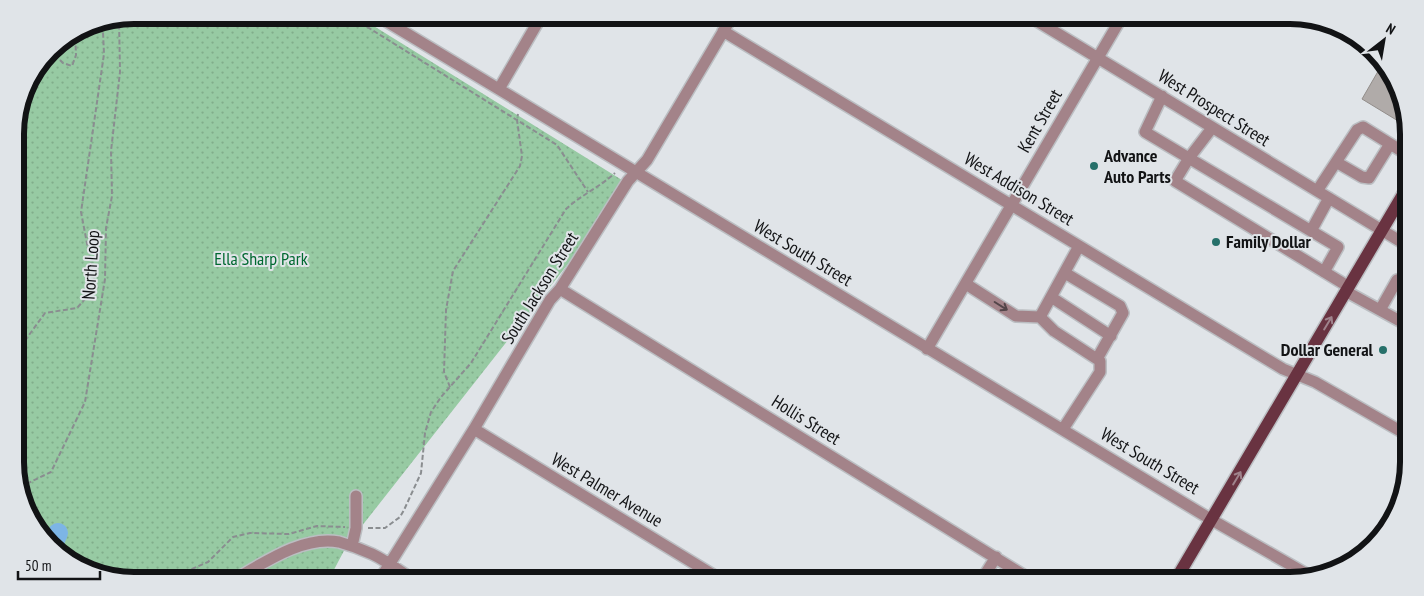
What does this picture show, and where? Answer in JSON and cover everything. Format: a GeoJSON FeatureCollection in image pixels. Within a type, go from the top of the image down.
{"type":"FeatureCollection","features":[{"type":"Feature","properties":{"kind":"main road"},"geometry":{"type":"LineString","coordinates":[[1180,572],[1400,200]]}},
{"type":"Feature","properties":{"kind":"street","name":"West South Street"},"geometry":{"type":"LineString","coordinates":[[391,24],[1212,520],[1302,571]]}},
{"type":"Feature","properties":{"kind":"street"},"geometry":{"type":"LineString","coordinates":[[498,89],[537,24]]}},
{"type":"Feature","properties":{"kind":"street","name":"South Jackson Street"},"geometry":{"type":"LineString","coordinates":[[384,572],[474,429],[550,300],[560,289],[628,181],[647,160],[727,24]]}},
{"type":"Feature","properties":{"kind":"street","name":"West Prospect Street"},"geometry":{"type":"LineString","coordinates":[[1042,24],[1400,241]]}},
{"type":"Feature","properties":{"kind":"street","name":"Kent Street"},"geometry":{"type":"LineString","coordinates":[[928,349],[1118,24]]}},
{"type":"Feature","properties":{"kind":"street","name":"West Addison Street"},"geometry":{"type":"LineString","coordinates":[[723,31],[1283,369],[1315,382],[1400,428]]}},
{"type":"Feature","properties":{"kind":"street"},"geometry":{"type":"LineString","coordinates":[[1162,96],[1145,132],[1338,247],[1324,272]]}},
{"type":"Feature","properties":{"kind":"street"},"geometry":{"type":"LineString","coordinates":[[1317,191],[1357,130],[1363,127],[1400,150]]}},
{"type":"Feature","properties":{"kind":"street"},"geometry":{"type":"LineString","coordinates":[[1212,128],[1189,158],[1175,181],[1400,321]]}},
{"type":"Feature","properties":{"kind":"street"},"geometry":{"type":"LineString","coordinates":[[1336,162],[1362,177],[1369,178],[1390,144]]}},
{"type":"Feature","properties":{"kind":"street"},"geometry":{"type":"LineString","coordinates":[[1311,231],[1329,198]]}},
{"type":"Feature","properties":{"kind":"street"},"geometry":{"type":"LineString","coordinates":[[1040,317],[1079,246]]}},
{"type":"Feature","properties":{"kind":"street"},"geometry":{"type":"LineString","coordinates":[[1064,273],[1120,306],[1123,313],[1097,359]]}},
{"type":"Feature","properties":{"kind":"street"},"geometry":{"type":"LineString","coordinates":[[1380,310],[1397,280],[1400,280]]}},
{"type":"Feature","properties":{"kind":"street"},"geometry":{"type":"LineString","coordinates":[[966,284],[1016,316],[1040,317],[1054,330],[1100,361],[1100,372],[1063,429]]}},
{"type":"Feature","properties":{"kind":"street","name":"Hollis Street"},"geometry":{"type":"LineString","coordinates":[[560,289],[1019,572]]}},
{"type":"Feature","properties":{"kind":"street"},"geometry":{"type":"LineString","coordinates":[[1051,297],[1111,336]]}},
{"type":"Feature","properties":{"kind":"street","name":"West Palmer Avenue"},"geometry":{"type":"LineString","coordinates":[[474,429],[708,572]]}},
{"type":"Feature","properties":{"kind":"street"},"geometry":{"type":"LineString","coordinates":[[352,546],[356,528],[356,496]]}},
{"type":"Feature","properties":{"kind":"street"},"geometry":{"type":"LineString","coordinates":[[249,572],[300,545],[326,541],[352,546],[374,555],[400,572]]}},
{"type":"Feature","properties":{"kind":"street"},"geometry":{"type":"LineString","coordinates":[[987,572],[996,557]]}},
{"type":"Feature","properties":{"kind":"path"},"geometry":{"type":"LineString","coordinates":[[362,24],[557,145],[589,193]]}},
{"type":"Feature","properties":{"kind":"path","name":"North Loop"},"geometry":{"type":"LineString","coordinates":[[26,484],[51,472],[85,402],[105,279],[106,228],[112,196],[111,151],[120,72],[119,25]]}},
{"type":"Feature","properties":{"kind":"path","name":"North Loop"},"geometry":{"type":"LineString","coordinates":[[24,343],[45,313],[77,308],[85,299],[94,280],[81,212],[104,54],[103,32],[98,30]]}},
{"type":"Feature","properties":{"kind":"path"},"geometry":{"type":"LineString","coordinates":[[56,56],[63,63],[72,66],[76,55],[75,40]]}},
{"type":"Feature","properties":{"kind":"path"},"geometry":{"type":"LineString","coordinates":[[450,387],[444,372],[446,310],[453,271],[520,166],[522,156],[516,120],[520,102]]}},
{"type":"Feature","properties":{"kind":"path"},"geometry":{"type":"LineString","coordinates":[[185,572],[208,562],[233,537],[250,533],[289,534],[317,526],[385,528],[400,518],[421,473],[425,433],[431,412],[441,397],[471,363],[566,209],[573,202],[601,186],[615,173]]}},
{"type":"Feature","properties":{"kind":"green space","name":"Ella Sharp Park"},"geometry":{"type":"Polygon","coordinates":[[[133,24],[371,24],[630,185],[346,547],[333,572],[119,571],[91,564],[67,550],[46,529],[38,517],[27,491],[24,463],[24,126],[27,105],[42,73],[61,51],[79,38],[105,27],[133,24]]]}},
{"type":"Feature","properties":{"kind":"building"},"geometry":{"type":"Polygon","coordinates":[[[1379,69],[1392,91],[1397,105],[1399,122],[1362,99],[1379,69]]]}},
{"type":"Feature","properties":{"kind":"waterway"},"geometry":{"type":"LineString","coordinates":[[55,539],[58,533]]}},
{"type":"Feature","properties":{"kind":"place","name":"Advance Auto Parts"},"geometry":{"type":"Point","coordinates":[1094,166]}},
{"type":"Feature","properties":{"kind":"place","name":"Family Dollar"},"geometry":{"type":"Point","coordinates":[1216,242]}},
{"type":"Feature","properties":{"kind":"place","name":"Dollar General"},"geometry":{"type":"Point","coordinates":[1383,350]}}]}
